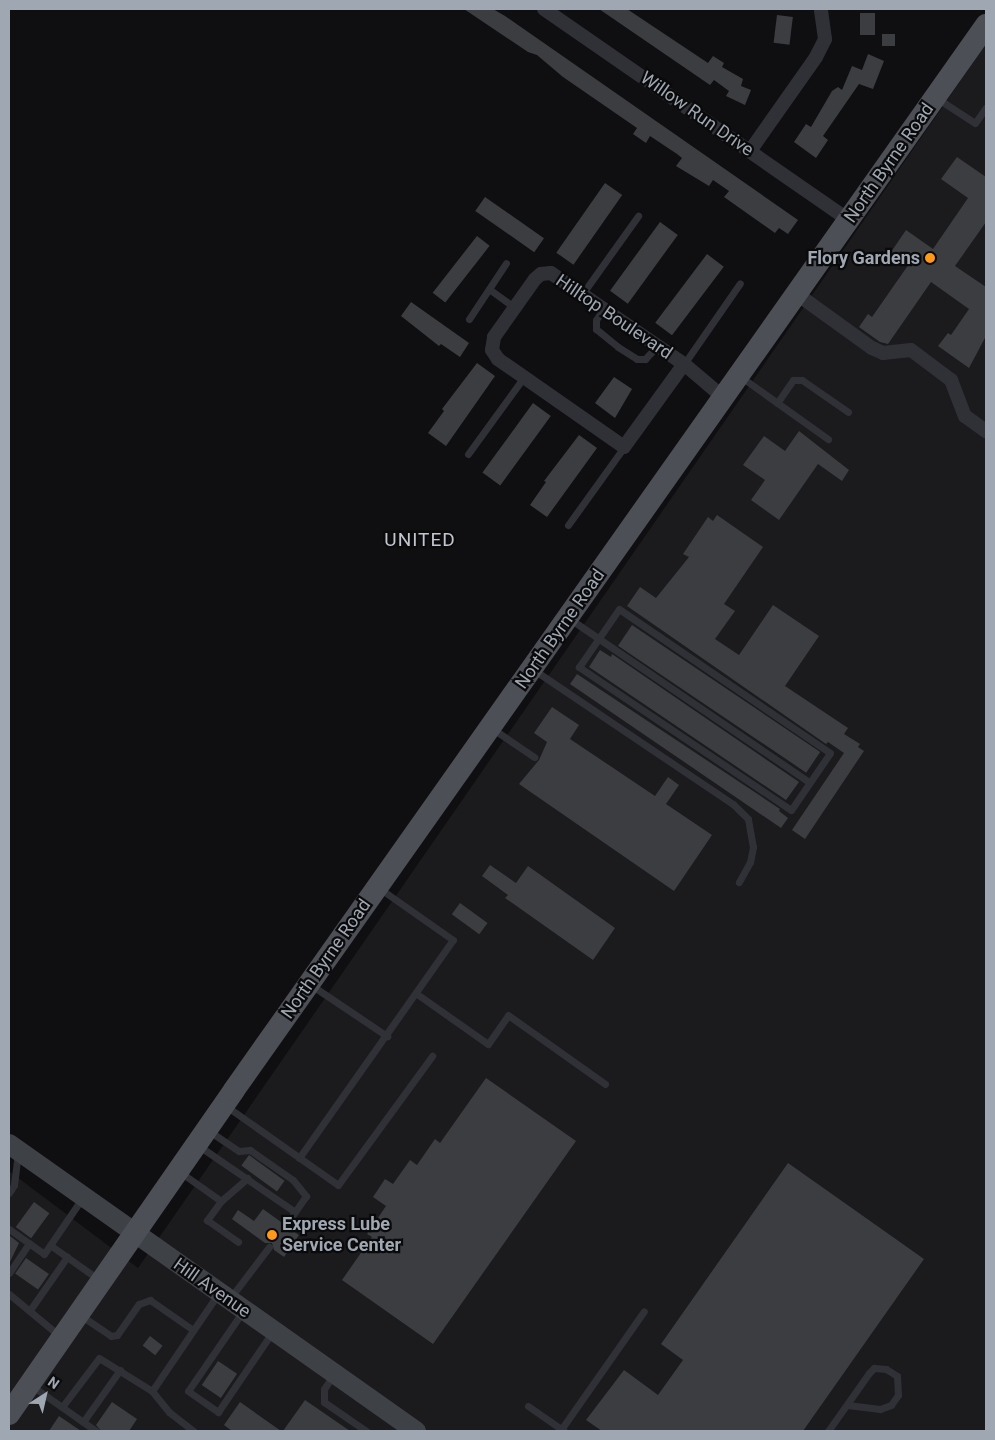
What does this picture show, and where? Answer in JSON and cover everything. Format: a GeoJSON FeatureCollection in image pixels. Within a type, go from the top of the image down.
{"type":"FeatureCollection","features":[{"type":"Feature","properties":{"kind":"main road","name":"North Byrne Road"},"geometry":{"type":"LineString","coordinates":[[9,1414],[224,1104],[986,25]]}},
{"type":"Feature","properties":{"kind":"main road","name":"Hill Avenue"},"geometry":{"type":"LineString","coordinates":[[12,1148],[334,1373],[405,1426]]}},
{"type":"Feature","properties":{"kind":"street","name":"Willow Run Drive"},"geometry":{"type":"LineString","coordinates":[[544,9],[849,220]]}},
{"type":"Feature","properties":{"kind":"street"},"geometry":{"type":"LineString","coordinates":[[750,151],[816,57],[825,38],[821,9]]}},
{"type":"Feature","properties":{"kind":"street","name":"Hilltop Boulevard"},"geometry":{"type":"LineString","coordinates":[[684,364],[624,447],[498,360],[492,350],[494,337],[541,274],[560,277],[684,364],[724,398]]}},
{"type":"Feature","properties":{"kind":"street"},"geometry":{"type":"LineString","coordinates":[[796,294],[872,348],[883,353],[911,350],[951,380],[965,416],[986,432]]}},
{"type":"Feature","properties":{"kind":"lane"},"geometry":{"type":"LineString","coordinates":[[936,97],[975,123],[986,107]]}},
{"type":"Feature","properties":{"kind":"lane"},"geometry":{"type":"LineString","coordinates":[[583,293],[638,216]]}},
{"type":"Feature","properties":{"kind":"lane"},"geometry":{"type":"LineString","coordinates":[[469,319],[506,264]]}},
{"type":"Feature","properties":{"kind":"lane"},"geometry":{"type":"LineString","coordinates":[[684,364],[740,283]]}},
{"type":"Feature","properties":{"kind":"lane"},"geometry":{"type":"LineString","coordinates":[[489,289],[515,308]]}},
{"type":"Feature","properties":{"kind":"lane"},"geometry":{"type":"LineString","coordinates":[[604,308],[596,320],[596,329],[618,347],[637,359],[645,359],[658,346]]}},
{"type":"Feature","properties":{"kind":"lane"},"geometry":{"type":"LineString","coordinates":[[739,376],[828,439]]}},
{"type":"Feature","properties":{"kind":"lane"},"geometry":{"type":"LineString","coordinates":[[468,454],[524,377]]}},
{"type":"Feature","properties":{"kind":"lane"},"geometry":{"type":"LineString","coordinates":[[777,403],[793,380],[802,380],[848,412]]}},
{"type":"Feature","properties":{"kind":"lane"},"geometry":{"type":"LineString","coordinates":[[568,525],[624,447]]}},
{"type":"Feature","properties":{"kind":"lane"},"geometry":{"type":"LineString","coordinates":[[619,609],[830,753],[791,810],[579,667],[598,639],[619,609]]}},
{"type":"Feature","properties":{"kind":"lane"},"geometry":{"type":"LineString","coordinates":[[568,617],[809,782]]}},
{"type":"Feature","properties":{"kind":"lane"},"geometry":{"type":"LineString","coordinates":[[532,668],[733,804],[748,819],[753,847],[750,862],[739,882]]}},
{"type":"Feature","properties":{"kind":"lane"},"geometry":{"type":"LineString","coordinates":[[490,727],[534,757]]}},
{"type":"Feature","properties":{"kind":"lane"},"geometry":{"type":"LineString","coordinates":[[299,1158],[417,994],[453,940],[378,887]]}},
{"type":"Feature","properties":{"kind":"lane"},"geometry":{"type":"LineString","coordinates":[[309,984],[387,1036]]}},
{"type":"Feature","properties":{"kind":"lane"},"geometry":{"type":"LineString","coordinates":[[417,994],[488,1044],[508,1015],[605,1084]]}},
{"type":"Feature","properties":{"kind":"lane"},"geometry":{"type":"LineString","coordinates":[[224,1104],[338,1185],[432,1056]]}},
{"type":"Feature","properties":{"kind":"lane"},"geometry":{"type":"LineString","coordinates":[[201,1137],[247,1178],[295,1212]]}},
{"type":"Feature","properties":{"kind":"lane"},"geometry":{"type":"LineString","coordinates":[[201,1137],[239,1151],[250,1150],[293,1180],[306,1196],[286,1226]]}},
{"type":"Feature","properties":{"kind":"lane"},"geometry":{"type":"LineString","coordinates":[[9,1193],[14,1185],[12,1148]]}},
{"type":"Feature","properties":{"kind":"lane"},"geometry":{"type":"LineString","coordinates":[[177,1171],[221,1201]]}},
{"type":"Feature","properties":{"kind":"lane"},"geometry":{"type":"LineString","coordinates":[[238,1242],[207,1220],[221,1201],[247,1178]]}},
{"type":"Feature","properties":{"kind":"lane"},"geometry":{"type":"LineString","coordinates":[[9,1229],[44,1254],[84,1197]]}},
{"type":"Feature","properties":{"kind":"lane"},"geometry":{"type":"LineString","coordinates":[[9,1273],[30,1244]]}},
{"type":"Feature","properties":{"kind":"lane"},"geometry":{"type":"LineString","coordinates":[[50,1245],[101,1281]]}},
{"type":"Feature","properties":{"kind":"lane"},"geometry":{"type":"LineString","coordinates":[[269,1246],[231,1301],[188,1391],[218,1412],[273,1331]]}},
{"type":"Feature","properties":{"kind":"lane"},"geometry":{"type":"LineString","coordinates":[[30,1310],[67,1257]]}},
{"type":"Feature","properties":{"kind":"lane"},"geometry":{"type":"LineString","coordinates":[[9,1294],[62,1338]]}},
{"type":"Feature","properties":{"kind":"lane"},"geometry":{"type":"LineString","coordinates":[[78,1314],[111,1336],[117,1335],[139,1304],[150,1300],[193,1330]]}},
{"type":"Feature","properties":{"kind":"lane"},"geometry":{"type":"LineString","coordinates":[[152,1391],[193,1330],[231,1301]]}},
{"type":"Feature","properties":{"kind":"lane"},"geometry":{"type":"LineString","coordinates":[[528,1406],[561,1431],[644,1311]]}},
{"type":"Feature","properties":{"kind":"lane"},"geometry":{"type":"LineString","coordinates":[[62,1407],[93,1362],[99,1358],[152,1391],[169,1412],[192,1431]]}},
{"type":"Feature","properties":{"kind":"lane"},"geometry":{"type":"LineString","coordinates":[[828,1431],[874,1368],[886,1369],[897,1376],[898,1395],[891,1405],[880,1410],[847,1405]]}},
{"type":"Feature","properties":{"kind":"lane"},"geometry":{"type":"LineString","coordinates":[[83,1422],[120,1370]]}},
{"type":"Feature","properties":{"kind":"lane"},"geometry":{"type":"LineString","coordinates":[[334,1373],[324,1389],[324,1402],[366,1431]]}},
{"type":"Feature","properties":{"kind":"lane"},"geometry":{"type":"LineString","coordinates":[[30,1384],[96,1431]]}},
{"type":"Feature","properties":{"kind":"shaded area"},"geometry":{"type":"Polygon","coordinates":[[[986,44],[986,1431],[9,1431],[9,1171],[138,1268],[986,44]]]}},
{"type":"Feature","properties":{"kind":"building"},"geometry":{"type":"Polygon","coordinates":[[[464,9],[493,9],[505,16],[798,220],[788,234],[779,228],[775,233],[724,197],[729,191],[713,180],[709,186],[676,166],[682,158],[677,154],[650,136],[646,143],[633,134],[637,128],[563,77],[537,55],[528,52],[464,9]]]}},
{"type":"Feature","properties":{"kind":"building"},"geometry":{"type":"Polygon","coordinates":[[[599,9],[627,9],[708,63],[713,56],[724,63],[722,67],[743,79],[741,86],[751,90],[745,105],[726,96],[729,91],[714,80],[710,85],[599,9]]]}},
{"type":"Feature","properties":{"kind":"building"},"geometry":{"type":"Polygon","coordinates":[[[860,13],[875,13],[875,35],[860,35],[860,13]]]}},
{"type":"Feature","properties":{"kind":"building"},"geometry":{"type":"Polygon","coordinates":[[[777,15],[793,17],[789,45],[774,43],[777,15]]]}},
{"type":"Feature","properties":{"kind":"building"},"geometry":{"type":"Polygon","coordinates":[[[882,34],[895,34],[895,46],[882,46],[882,34]]]}},
{"type":"Feature","properties":{"kind":"building"},"geometry":{"type":"Polygon","coordinates":[[[868,54],[884,61],[873,89],[859,84],[823,136],[828,140],[816,158],[794,142],[806,124],[811,127],[832,91],[838,87],[842,90],[852,66],[862,70],[868,54]]]}},
{"type":"Feature","properties":{"kind":"building","name":"Flory Gardens"},"geometry":{"type":"Polygon","coordinates":[[[957,157],[986,177],[986,222],[955,266],[986,287],[986,336],[969,368],[938,346],[948,333],[951,335],[969,309],[931,282],[888,344],[880,342],[859,327],[868,314],[872,317],[909,264],[891,252],[906,230],[933,249],[968,198],[941,179],[957,157]]]}},
{"type":"Feature","properties":{"kind":"building"},"geometry":{"type":"Polygon","coordinates":[[[605,183],[622,195],[573,265],[556,253],[605,183]]]}},
{"type":"Feature","properties":{"kind":"building"},"geometry":{"type":"Polygon","coordinates":[[[485,197],[544,238],[534,252],[475,211],[485,197]]]}},
{"type":"Feature","properties":{"kind":"building"},"geometry":{"type":"Polygon","coordinates":[[[660,222],[678,235],[628,304],[610,291],[660,222]]]}},
{"type":"Feature","properties":{"kind":"building"},"geometry":{"type":"Polygon","coordinates":[[[477,236],[490,246],[445,303],[433,293],[477,236]]]}},
{"type":"Feature","properties":{"kind":"building"},"geometry":{"type":"Polygon","coordinates":[[[707,254],[724,267],[672,335],[655,323],[707,254]]]}},
{"type":"Feature","properties":{"kind":"building"},"geometry":{"type":"Polygon","coordinates":[[[411,302],[469,343],[460,357],[441,344],[439,346],[401,316],[411,302]]]}},
{"type":"Feature","properties":{"kind":"building"},"geometry":{"type":"Polygon","coordinates":[[[477,363],[495,376],[446,446],[428,433],[444,411],[442,409],[477,363]]]}},
{"type":"Feature","properties":{"kind":"building"},"geometry":{"type":"Polygon","coordinates":[[[614,377],[632,389],[615,418],[595,403],[614,377]]]}},
{"type":"Feature","properties":{"kind":"building"},"geometry":{"type":"Polygon","coordinates":[[[533,403],[551,416],[500,486],[482,473],[533,403]]]}},
{"type":"Feature","properties":{"kind":"building"},"geometry":{"type":"Polygon","coordinates":[[[799,431],[849,470],[842,481],[818,464],[779,520],[751,500],[765,480],[743,465],[764,436],[785,451],[799,431]]]}},
{"type":"Feature","properties":{"kind":"building"},"geometry":{"type":"Polygon","coordinates":[[[579,435],[597,448],[547,517],[530,505],[546,482],[544,481],[579,435]]]}},
{"type":"Feature","properties":{"kind":"building"},"geometry":{"type":"Polygon","coordinates":[[[717,515],[763,547],[724,604],[735,611],[715,639],[739,655],[773,605],[819,636],[785,686],[848,728],[844,734],[860,744],[858,747],[864,751],[805,839],[792,830],[844,753],[828,742],[826,744],[627,606],[640,587],[656,598],[689,557],[683,554],[708,517],[713,521],[717,515]]]}},
{"type":"Feature","properties":{"kind":"building"},"geometry":{"type":"Polygon","coordinates":[[[632,625],[820,752],[806,773],[618,646],[632,625]]]}},
{"type":"Feature","properties":{"kind":"building"},"geometry":{"type":"Polygon","coordinates":[[[600,650],[611,657],[612,654],[799,782],[786,800],[589,667],[600,650]]]}},
{"type":"Feature","properties":{"kind":"building"},"geometry":{"type":"Polygon","coordinates":[[[577,674],[780,809],[779,811],[788,818],[781,828],[570,684],[577,674]]]}},
{"type":"Feature","properties":{"kind":"building"},"geometry":{"type":"Polygon","coordinates":[[[552,707],[579,725],[570,739],[655,796],[668,777],[679,785],[666,804],[712,835],[674,891],[519,784],[539,760],[547,742],[534,733],[552,707]]]}},
{"type":"Feature","properties":{"kind":"building"},"geometry":{"type":"Polygon","coordinates":[[[490,865],[516,883],[528,866],[615,928],[593,960],[505,898],[508,895],[482,876],[490,865]]]}},
{"type":"Feature","properties":{"kind":"building"},"geometry":{"type":"Polygon","coordinates":[[[460,903],[488,923],[479,934],[452,914],[460,903]]]}},
{"type":"Feature","properties":{"kind":"building"},"geometry":{"type":"Polygon","coordinates":[[[486,1078],[576,1141],[433,1344],[342,1280],[372,1237],[367,1234],[386,1206],[373,1197],[385,1179],[393,1184],[410,1160],[417,1165],[435,1139],[440,1143],[486,1078]]]}},
{"type":"Feature","properties":{"kind":"building"},"geometry":{"type":"Polygon","coordinates":[[[249,1155],[285,1181],[277,1191],[241,1166],[249,1155]]]}},
{"type":"Feature","properties":{"kind":"building"},"geometry":{"type":"Polygon","coordinates":[[[788,1163],[924,1259],[803,1431],[602,1431],[586,1420],[624,1370],[658,1395],[683,1360],[661,1344],[788,1163]]]}},
{"type":"Feature","properties":{"kind":"building"},"geometry":{"type":"Polygon","coordinates":[[[34,1202],[49,1213],[31,1238],[16,1227],[34,1202]]]}},
{"type":"Feature","properties":{"kind":"building"},"geometry":{"type":"Polygon","coordinates":[[[263,1209],[281,1222],[283,1229],[290,1229],[299,1235],[284,1257],[274,1250],[272,1243],[265,1243],[232,1219],[238,1210],[254,1221],[263,1209]]]}},
{"type":"Feature","properties":{"kind":"building"},"geometry":{"type":"Polygon","coordinates":[[[9,1237],[19,1243],[9,1264],[9,1237]]]}},
{"type":"Feature","properties":{"kind":"building"},"geometry":{"type":"Polygon","coordinates":[[[26,1258],[49,1274],[38,1290],[15,1274],[26,1258]]]}},
{"type":"Feature","properties":{"kind":"building"},"geometry":{"type":"Polygon","coordinates":[[[150,1336],[163,1346],[155,1355],[143,1345],[150,1336]]]}},
{"type":"Feature","properties":{"kind":"building"},"geometry":{"type":"Polygon","coordinates":[[[218,1361],[237,1374],[221,1398],[202,1385],[218,1361]]]}},
{"type":"Feature","properties":{"kind":"building"},"geometry":{"type":"Polygon","coordinates":[[[305,1400],[350,1431],[283,1431],[305,1400]]]}},
{"type":"Feature","properties":{"kind":"building"},"geometry":{"type":"Polygon","coordinates":[[[112,1402],[137,1419],[129,1431],[101,1431],[96,1425],[112,1402]]]}},
{"type":"Feature","properties":{"kind":"building"},"geometry":{"type":"Polygon","coordinates":[[[240,1402],[281,1431],[232,1431],[224,1425],[240,1402]]]}},
{"type":"Feature","properties":{"kind":"building"},"geometry":{"type":"Polygon","coordinates":[[[59,1416],[81,1431],[49,1431],[59,1416]]]}},
{"type":"Feature","properties":{"kind":"place","name":"Flory Gardens"},"geometry":{"type":"Point","coordinates":[930,258]}},
{"type":"Feature","properties":{"kind":"place","name":"Express Lube Service Center"},"geometry":{"type":"Point","coordinates":[272,1235]}},
{"type":"Feature","properties":{"kind":"district","name":"UNITED"},"geometry":{"type":"Point","coordinates":[420,540]}}]}
